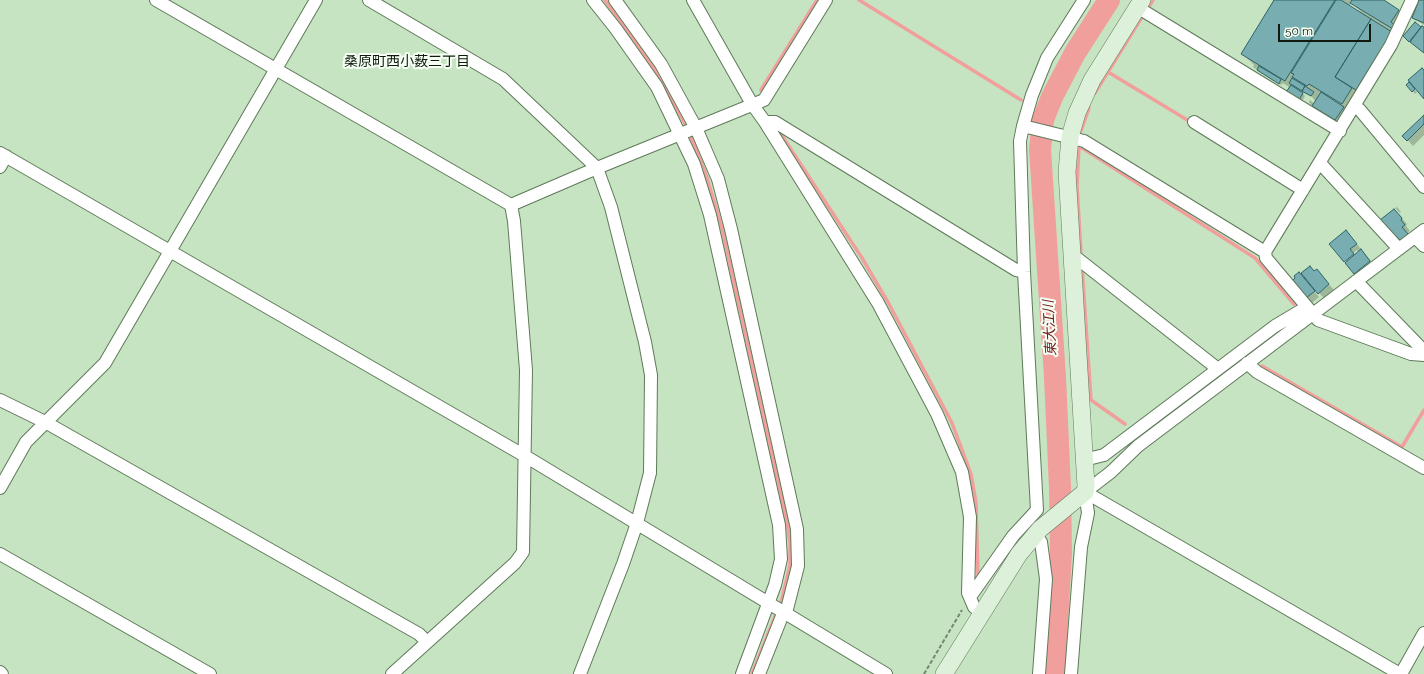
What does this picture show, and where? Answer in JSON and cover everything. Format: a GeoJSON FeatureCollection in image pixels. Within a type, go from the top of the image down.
{"type":"FeatureCollection","features":[{"type":"Feature","properties":{"kind":"street"},"geometry":{"type":"LineString","coordinates":[[156,0],[511,205],[514,221],[526,370],[523,552],[515,563],[392,674]]}},
{"type":"Feature","properties":{"kind":"street"},"geometry":{"type":"LineString","coordinates":[[0,488],[26,442],[105,363],[316,0]]}},
{"type":"Feature","properties":{"kind":"street"},"geometry":{"type":"LineString","coordinates":[[369,0],[503,79],[597,168],[611,207],[645,342],[651,376],[650,473],[637,523],[580,674]]}},
{"type":"Feature","properties":{"kind":"street"},"geometry":{"type":"LineString","coordinates":[[592,0],[616,29],[688,131],[718,179],[731,229],[797,529],[798,566],[779,608],[742,674]]}},
{"type":"Feature","properties":{"kind":"street"},"geometry":{"type":"LineString","coordinates":[[615,0],[661,64],[688,131],[694,164],[710,215],[779,525],[781,559],[775,585],[779,608],[759,674]]}},
{"type":"Feature","properties":{"kind":"street"},"geometry":{"type":"LineString","coordinates":[[694,0],[752,104],[765,122],[878,303],[937,414],[962,472],[970,517],[968,593],[974,607],[982,613]]}},
{"type":"Feature","properties":{"kind":"street"},"geometry":{"type":"LineString","coordinates":[[511,205],[597,168],[764,100],[826,0]]}},
{"type":"Feature","properties":{"kind":"street"},"geometry":{"type":"LineString","coordinates":[[970,598],[1013,536],[1037,510],[1024,272],[1020,141],[1032,95],[1047,58],[1084,0]]}},
{"type":"Feature","properties":{"kind":"street"},"geometry":{"type":"LineString","coordinates":[[1412,0],[1391,45],[1265,252],[1266,258],[1318,320],[1411,354],[1424,355]]}},
{"type":"Feature","properties":{"kind":"street"},"geometry":{"type":"LineString","coordinates":[[1071,674],[1081,548],[1088,513],[1081,496],[1086,486],[1066,135],[1092,80],[1139,4],[1340,131]]}},
{"type":"Feature","properties":{"kind":"street"},"geometry":{"type":"LineString","coordinates":[[1354,106],[1360,110],[1424,187]]}},
{"type":"Feature","properties":{"kind":"street"},"geometry":{"type":"LineString","coordinates":[[765,122],[775,122],[1016,270],[1024,272]]}},
{"type":"Feature","properties":{"kind":"street"},"geometry":{"type":"LineString","coordinates":[[1194,122],[1303,190]]}},
{"type":"Feature","properties":{"kind":"street"},"geometry":{"type":"LineString","coordinates":[[1025,126],[1066,135],[1084,141],[1265,252]]}},
{"type":"Feature","properties":{"kind":"street"},"geometry":{"type":"LineString","coordinates":[[0,167],[3,155],[525,456],[886,674]]}},
{"type":"Feature","properties":{"kind":"street"},"geometry":{"type":"LineString","coordinates":[[1320,163],[1398,249]]}},
{"type":"Feature","properties":{"kind":"street"},"geometry":{"type":"LineString","coordinates":[[1084,460],[1104,454],[1275,326],[1309,310],[1356,281],[1420,234],[1424,246]]}},
{"type":"Feature","properties":{"kind":"street"},"geometry":{"type":"LineString","coordinates":[[1072,258],[1078,259],[1218,369]]}},
{"type":"Feature","properties":{"kind":"street"},"geometry":{"type":"LineString","coordinates":[[1356,281],[1424,351]]}},
{"type":"Feature","properties":{"kind":"street"},"geometry":{"type":"LineString","coordinates":[[944,674],[1019,554],[1037,531],[1111,472],[1138,446],[1247,363],[1309,310]]}},
{"type":"Feature","properties":{"kind":"street"},"geometry":{"type":"LineString","coordinates":[[1247,363],[1257,372],[1424,468]]}},
{"type":"Feature","properties":{"kind":"street"},"geometry":{"type":"LineString","coordinates":[[0,400],[45,422],[419,634],[427,642]]}},
{"type":"Feature","properties":{"kind":"street"},"geometry":{"type":"LineString","coordinates":[[1081,496],[1401,674],[1424,633]]}},
{"type":"Feature","properties":{"kind":"street"},"geometry":{"type":"LineString","coordinates":[[1037,531],[1041,542],[1046,578],[1039,674]]}},
{"type":"Feature","properties":{"kind":"street"},"geometry":{"type":"LineString","coordinates":[[0,554],[210,674]]}},
{"type":"Feature","properties":{"kind":"path"},"geometry":{"type":"LineString","coordinates":[[924,674],[970,598]]}},
{"type":"Feature","properties":{"kind":"building"},"geometry":{"type":"Polygon","coordinates":[[[1274,0],[1335,0],[1285,81],[1241,54],[1274,0]]]}},
{"type":"Feature","properties":{"kind":"building"},"geometry":{"type":"Polygon","coordinates":[[[1336,0],[1341,0],[1371,19],[1335,77],[1352,88],[1342,104],[1309,84],[1307,86],[1292,77],[1294,74],[1291,73],[1336,0]]]}},
{"type":"Feature","properties":{"kind":"building"},"geometry":{"type":"Polygon","coordinates":[[[1352,0],[1384,0],[1399,10],[1391,22],[1395,25],[1393,29],[1350,3],[1352,0]]]}},
{"type":"Feature","properties":{"kind":"building"},"geometry":{"type":"Polygon","coordinates":[[[1419,0],[1424,0],[1424,23],[1412,18],[1419,0]]]}},
{"type":"Feature","properties":{"kind":"building"},"geometry":{"type":"Polygon","coordinates":[[[1371,19],[1392,32],[1356,90],[1335,77],[1371,19]]]}},
{"type":"Feature","properties":{"kind":"building"},"geometry":{"type":"Polygon","coordinates":[[[1415,22],[1421,27],[1409,42],[1403,36],[1415,22]]]}},
{"type":"Feature","properties":{"kind":"building"},"geometry":{"type":"Polygon","coordinates":[[[1422,26],[1424,27],[1424,53],[1410,42],[1422,26]]]}},
{"type":"Feature","properties":{"kind":"building"},"geometry":{"type":"Polygon","coordinates":[[[1259,66],[1281,79],[1279,84],[1257,70],[1259,66]]]}},
{"type":"Feature","properties":{"kind":"building"},"geometry":{"type":"Polygon","coordinates":[[[1422,68],[1424,70],[1424,99],[1408,80],[1422,68]]]}},
{"type":"Feature","properties":{"kind":"building"},"geometry":{"type":"Polygon","coordinates":[[[1292,78],[1305,86],[1302,91],[1289,83],[1292,78]]]}},
{"type":"Feature","properties":{"kind":"building"},"geometry":{"type":"Polygon","coordinates":[[[1409,82],[1415,89],[1412,92],[1406,85],[1409,82]]]}},
{"type":"Feature","properties":{"kind":"building"},"geometry":{"type":"Polygon","coordinates":[[[1291,85],[1303,93],[1299,100],[1286,92],[1291,85]]]}},
{"type":"Feature","properties":{"kind":"building"},"geometry":{"type":"Polygon","coordinates":[[[1305,86],[1314,92],[1311,96],[1302,91],[1305,86]]]}},
{"type":"Feature","properties":{"kind":"building"},"geometry":{"type":"Polygon","coordinates":[[[1321,92],[1344,107],[1335,120],[1312,106],[1321,92]]]}},
{"type":"Feature","properties":{"kind":"building"},"geometry":{"type":"Polygon","coordinates":[[[1424,115],[1424,124],[1407,141],[1402,136],[1424,115]]]}},
{"type":"Feature","properties":{"kind":"building"},"geometry":{"type":"Polygon","coordinates":[[[1394,209],[1402,218],[1401,220],[1405,225],[1402,227],[1408,234],[1401,241],[1380,220],[1394,209]]]}},
{"type":"Feature","properties":{"kind":"building"},"geometry":{"type":"Polygon","coordinates":[[[1346,230],[1357,244],[1350,249],[1354,254],[1344,262],[1329,244],[1346,230]]]}},
{"type":"Feature","properties":{"kind":"building"},"geometry":{"type":"Polygon","coordinates":[[[1361,249],[1370,261],[1354,274],[1345,263],[1361,249]]]}},
{"type":"Feature","properties":{"kind":"building"},"geometry":{"type":"Polygon","coordinates":[[[1310,266],[1314,271],[1317,269],[1329,284],[1318,294],[1301,273],[1310,266]]]}},
{"type":"Feature","properties":{"kind":"building"},"geometry":{"type":"Polygon","coordinates":[[[1299,272],[1315,291],[1306,298],[1292,281],[1295,278],[1294,276],[1299,272]]]}},
{"type":"Feature","properties":{"kind":"waterway"},"geometry":{"type":"LineString","coordinates":[[605,0],[652,65],[687,127],[706,175],[722,228],[787,522],[790,543],[790,565],[782,599],[752,674]]}},
{"type":"Feature","properties":{"kind":"waterway"},"geometry":{"type":"LineString","coordinates":[[761,90],[817,0]]}},
{"type":"Feature","properties":{"kind":"waterway"},"geometry":{"type":"LineString","coordinates":[[859,0],[1021,100]]}},
{"type":"Feature","properties":{"kind":"waterway","name":"東大江川"},"geometry":{"type":"LineString","coordinates":[[1054,674],[1061,553],[1060,488],[1055,377],[1040,149],[1043,120],[1052,97],[1075,53],[1109,0]]}},
{"type":"Feature","properties":{"kind":"waterway"},"geometry":{"type":"LineString","coordinates":[[1150,5],[1153,0]]}},
{"type":"Feature","properties":{"kind":"waterway"},"geometry":{"type":"LineString","coordinates":[[1095,93],[1142,17]]}},
{"type":"Feature","properties":{"kind":"waterway"},"geometry":{"type":"LineString","coordinates":[[1108,72],[1189,121]]}},
{"type":"Feature","properties":{"kind":"waterway"},"geometry":{"type":"LineString","coordinates":[[1081,131],[1089,108]]}},
{"type":"Feature","properties":{"kind":"waterway"},"geometry":{"type":"LineString","coordinates":[[777,128],[862,258],[889,304],[952,423],[971,474],[976,503],[978,575]]}},
{"type":"Feature","properties":{"kind":"waterway"},"geometry":{"type":"LineString","coordinates":[[1081,252],[1077,186],[1079,146],[1255,258],[1294,304]]}},
{"type":"Feature","properties":{"kind":"waterway"},"geometry":{"type":"LineString","coordinates":[[1082,267],[1091,400],[1125,424]]}},
{"type":"Feature","properties":{"kind":"waterway"},"geometry":{"type":"LineString","coordinates":[[1262,366],[1402,447],[1424,410]]}},
{"type":"Feature","properties":{"kind":"district","name":"桑原町西小薮三丁目"},"geometry":{"type":"Point","coordinates":[407,62]}}]}
